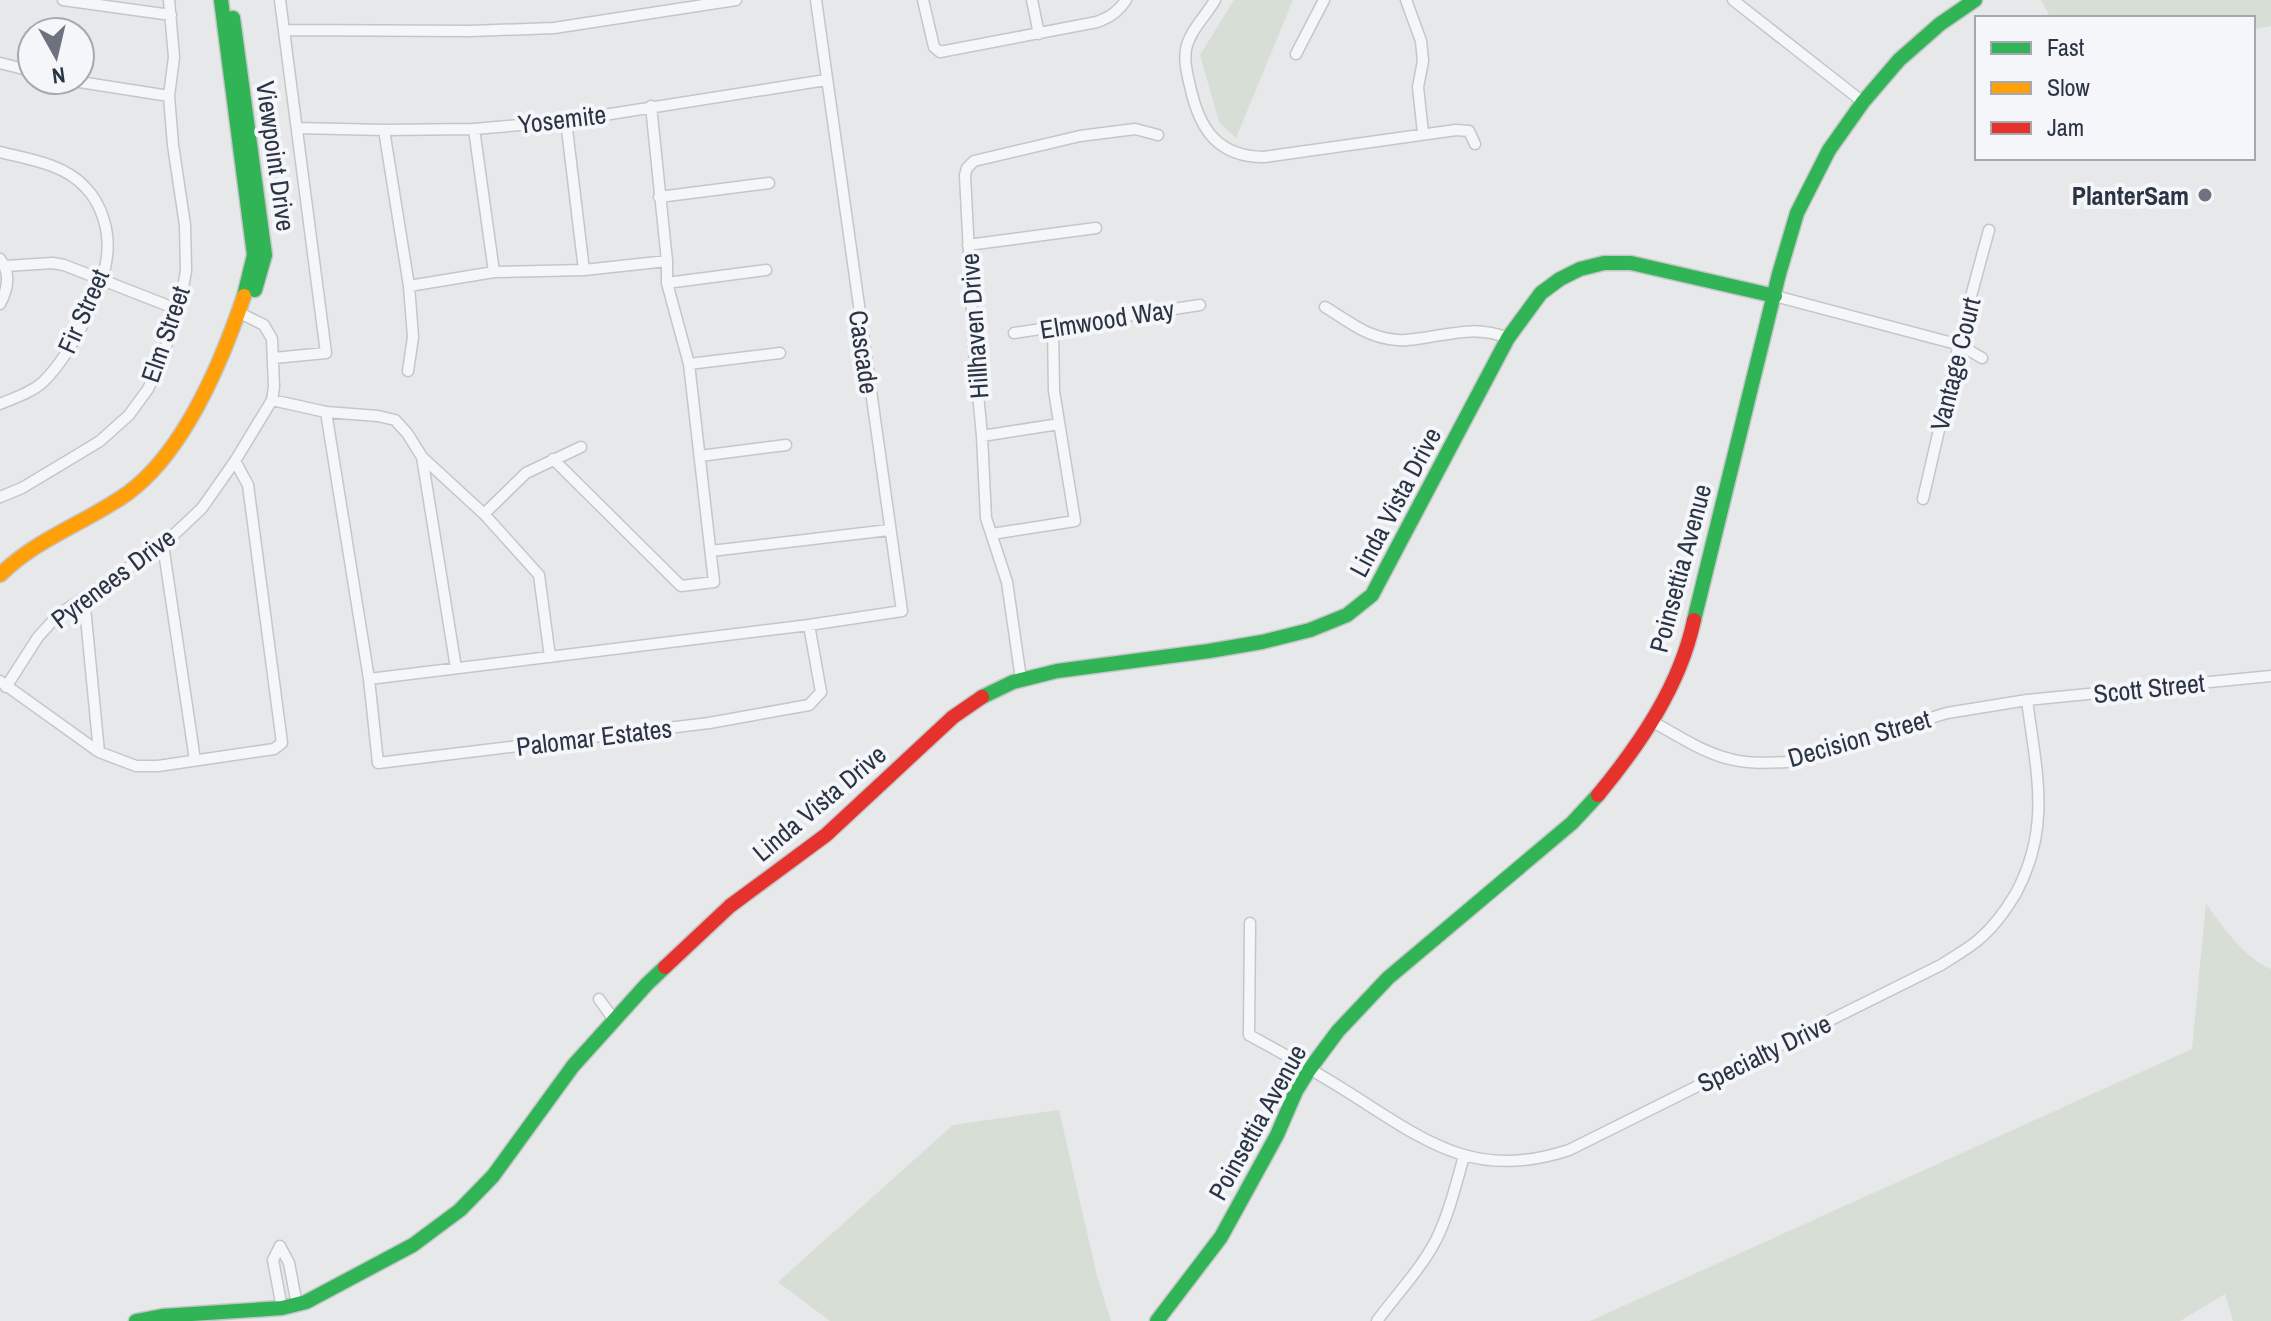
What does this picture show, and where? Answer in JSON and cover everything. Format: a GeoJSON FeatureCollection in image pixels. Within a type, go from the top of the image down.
{"type":"FeatureCollection","features":[{"type":"Feature","properties":{"kind":"street"},"geometry":{"type":"LineString","coordinates":[[63,0],[171,15]]}},
{"type":"Feature","properties":{"kind":"street","name":"Elm Street"},"geometry":{"type":"LineString","coordinates":[[0,497],[22,488],[100,441],[129,415],[148,389],[158,368],[179,310],[186,271],[185,225],[169,96],[174,57],[169,0]]}},
{"type":"Feature","properties":{"kind":"street","name":"Viewpoint Drive"},"geometry":{"type":"LineString","coordinates":[[0,575],[13,560],[43,540],[130,491],[160,461],[181,437],[196,410],[240,313],[254,255],[221,0]]}},
{"type":"Feature","properties":{"kind":"street","name":"Viewpoint Drive"},"geometry":{"type":"LineString","coordinates":[[231,0],[265,255],[253,297],[240,313]]}},
{"type":"Feature","properties":{"kind":"street"},"geometry":{"type":"LineString","coordinates":[[274,358],[326,353],[280,0]]}},
{"type":"Feature","properties":{"kind":"street"},"geometry":{"type":"LineString","coordinates":[[284,30],[554,28],[736,0]]}},
{"type":"Feature","properties":{"kind":"street","name":"Cascade"},"geometry":{"type":"LineString","coordinates":[[809,625],[902,611],[816,0]]}},
{"type":"Feature","properties":{"kind":"street"},"geometry":{"type":"LineString","coordinates":[[923,0],[934,47],[940,52],[1097,22],[1110,17],[1126,0]]}},
{"type":"Feature","properties":{"kind":"street"},"geometry":{"type":"LineString","coordinates":[[1032,0],[1039,34]]}},
{"type":"Feature","properties":{"kind":"street"},"geometry":{"type":"LineString","coordinates":[[1215,0],[1194,31],[1187,46],[1185,64],[1199,118],[1214,139],[1226,148],[1247,157],[1264,157],[1456,130],[1469,131],[1475,144]]}},
{"type":"Feature","properties":{"kind":"street"},"geometry":{"type":"LineString","coordinates":[[1296,54],[1324,0]]}},
{"type":"Feature","properties":{"kind":"street"},"geometry":{"type":"LineString","coordinates":[[1406,0],[1421,41],[1423,61],[1418,87],[1423,133]]}},
{"type":"Feature","properties":{"kind":"street"},"geometry":{"type":"LineString","coordinates":[[1733,0],[1863,102]]}},
{"type":"Feature","properties":{"kind":"street","name":"Poinsettia Avenue"},"geometry":{"type":"LineString","coordinates":[[1157,1321],[1221,1237],[1277,1135],[1299,1085],[1325,1047],[1388,978],[1572,823],[1596,799],[1636,747],[1669,689],[1695,624],[1779,274],[1797,213],[1829,150],[1863,102],[1899,60],[1940,24],[1975,0]]}},
{"type":"Feature","properties":{"kind":"street","name":"Yosemite"},"geometry":{"type":"LineString","coordinates":[[297,128],[474,129],[566,121],[826,80]]}},
{"type":"Feature","properties":{"kind":"street"},"geometry":{"type":"LineString","coordinates":[[96,85],[169,96]]}},
{"type":"Feature","properties":{"kind":"street"},"geometry":{"type":"LineString","coordinates":[[553,459],[681,586],[714,582],[689,364],[667,283],[651,106]]}},
{"type":"Feature","properties":{"kind":"street"},"geometry":{"type":"LineString","coordinates":[[566,121],[584,270]]}},
{"type":"Feature","properties":{"kind":"street"},"geometry":{"type":"LineString","coordinates":[[474,129],[494,272]]}},
{"type":"Feature","properties":{"kind":"street","name":"Hillhaven Drive"},"geometry":{"type":"LineString","coordinates":[[1021,679],[1007,582],[986,518],[965,175],[974,161],[1080,136],[1135,129],[1158,135]]}},
{"type":"Feature","properties":{"kind":"street"},"geometry":{"type":"LineString","coordinates":[[384,130],[409,286],[413,337],[408,371]]}},
{"type":"Feature","properties":{"kind":"street","name":"Fir Street"},"geometry":{"type":"LineString","coordinates":[[0,152],[49,165],[86,187],[101,213],[107,232],[107,257],[100,280],[81,328],[65,357],[41,384],[0,404]]}},
{"type":"Feature","properties":{"kind":"street"},"geometry":{"type":"LineString","coordinates":[[659,197],[769,183]]}},
{"type":"Feature","properties":{"kind":"street"},"geometry":{"type":"LineString","coordinates":[[968,245],[1096,228]]}},
{"type":"Feature","properties":{"kind":"street","name":"Vantage Court"},"geometry":{"type":"LineString","coordinates":[[1923,499],[1989,230]]}},
{"type":"Feature","properties":{"kind":"street"},"geometry":{"type":"LineString","coordinates":[[409,286],[494,272],[584,270],[667,261]]}},
{"type":"Feature","properties":{"kind":"street"},"geometry":{"type":"LineString","coordinates":[[0,304],[7,292],[3,263],[53,263],[84,272],[179,310]]}},
{"type":"Feature","properties":{"kind":"street","name":"Linda Vista Drive"},"geometry":{"type":"LineString","coordinates":[[136,1321],[162,1316],[290,1306],[318,1296],[413,1245],[460,1210],[493,1176],[573,1066],[647,984],[730,906],[826,835],[972,703],[1021,679],[1263,642],[1317,628],[1366,605],[1508,338],[1541,293],[1560,279],[1580,269],[1604,263],[1631,263],[1775,296]]}},
{"type":"Feature","properties":{"kind":"street"},"geometry":{"type":"LineString","coordinates":[[667,283],[766,270]]}},
{"type":"Feature","properties":{"kind":"street"},"geometry":{"type":"LineString","coordinates":[[1775,296],[1960,345],[1982,358]]}},
{"type":"Feature","properties":{"kind":"street","name":"Elmwood Way"},"geometry":{"type":"LineString","coordinates":[[1014,333],[1200,305]]}},
{"type":"Feature","properties":{"kind":"street"},"geometry":{"type":"LineString","coordinates":[[1325,307],[1355,328],[1401,341],[1477,330],[1508,338]]}},
{"type":"Feature","properties":{"kind":"street","name":"Pyrenees Drive"},"geometry":{"type":"LineString","coordinates":[[3,684],[58,615],[163,545],[202,508],[235,461],[272,400],[274,387],[272,339],[264,325],[240,313]]}},
{"type":"Feature","properties":{"kind":"street"},"geometry":{"type":"LineString","coordinates":[[992,534],[1075,521],[1054,391],[1053,327]]}},
{"type":"Feature","properties":{"kind":"street"},"geometry":{"type":"LineString","coordinates":[[689,364],[780,353]]}},
{"type":"Feature","properties":{"kind":"street"},"geometry":{"type":"LineString","coordinates":[[272,400],[326,412],[395,420],[422,457],[484,514],[539,575],[550,657]]}},
{"type":"Feature","properties":{"kind":"street"},"geometry":{"type":"LineString","coordinates":[[326,412],[369,679],[809,625]]}},
{"type":"Feature","properties":{"kind":"street"},"geometry":{"type":"LineString","coordinates":[[982,436],[1059,424]]}},
{"type":"Feature","properties":{"kind":"street"},"geometry":{"type":"LineString","coordinates":[[700,456],[786,445]]}},
{"type":"Feature","properties":{"kind":"street"},"geometry":{"type":"LineString","coordinates":[[484,514],[526,473],[581,447]]}},
{"type":"Feature","properties":{"kind":"street"},"geometry":{"type":"LineString","coordinates":[[422,457],[456,668]]}},
{"type":"Feature","properties":{"kind":"street"},"geometry":{"type":"LineString","coordinates":[[3,684],[99,752],[136,766],[158,766],[274,749],[282,743],[248,485],[235,461]]}},
{"type":"Feature","properties":{"kind":"street"},"geometry":{"type":"LineString","coordinates":[[711,551],[889,530]]}},
{"type":"Feature","properties":{"kind":"street"},"geometry":{"type":"LineString","coordinates":[[163,545],[195,760]]}},
{"type":"Feature","properties":{"kind":"street"},"geometry":{"type":"LineString","coordinates":[[84,597],[99,752]]}},
{"type":"Feature","properties":{"kind":"street","name":"Palomar Estates"},"geometry":{"type":"LineString","coordinates":[[369,679],[378,763],[709,723],[809,705],[821,692],[809,625]]}},
{"type":"Feature","properties":{"kind":"street","name":"Scott Street"},"geometry":{"type":"LineString","coordinates":[[2027,700],[2271,676]]}},
{"type":"Feature","properties":{"kind":"street","name":"Decision Street"},"geometry":{"type":"LineString","coordinates":[[1651,721],[1730,759],[1760,763],[1787,762],[1947,713],[2027,700]]}},
{"type":"Feature","properties":{"kind":"street","name":"Specialty Drive"},"geometry":{"type":"LineString","coordinates":[[1250,923],[1249,1035],[1311,1069],[1424,1140],[1464,1156],[1488,1161],[1517,1162],[1545,1158],[1569,1150],[1941,965],[1988,932],[2009,906],[2028,870],[2036,844],[2039,797],[2027,700]]}},
{"type":"Feature","properties":{"kind":"street"},"geometry":{"type":"LineString","coordinates":[[599,999],[614,1020]]}},
{"type":"Feature","properties":{"kind":"street"},"geometry":{"type":"LineString","coordinates":[[1377,1321],[1435,1241],[1464,1156]]}},
{"type":"Feature","properties":{"kind":"street"},"geometry":{"type":"LineString","coordinates":[[280,1246],[289,1263],[290,1306],[273,1260],[280,1246]]}},
{"type":"Feature","properties":{"kind":"shaded area"},"geometry":{"type":"Polygon","coordinates":[[[1234,0],[1293,0],[1236,138],[1219,122],[1200,55],[1234,0]]]}},
{"type":"Feature","properties":{"kind":"shaded area"},"geometry":{"type":"Polygon","coordinates":[[[2041,0],[2271,0],[2271,26],[2255,29],[2255,16],[2050,16],[2041,0]]]}},
{"type":"Feature","properties":{"kind":"shaded area"},"geometry":{"type":"Polygon","coordinates":[[[2206,903],[2244,950],[2271,969],[2271,1321],[2233,1321],[2225,1294],[2180,1321],[1590,1321],[2192,1049],[2206,903]]]}},
{"type":"Feature","properties":{"kind":"shaded area"},"geometry":{"type":"Polygon","coordinates":[[[1059,1110],[1097,1276],[1111,1321],[830,1321],[778,1282],[953,1125],[1059,1110]]]}},
{"type":"Feature","properties":{"kind":"traffic: fast"},"geometry":{"type":"LineString","coordinates":[[221,0],[254,255],[244,296]]}},
{"type":"Feature","properties":{"kind":"traffic: fast"},"geometry":{"type":"LineString","coordinates":[[1694,620],[1779,274],[1797,213],[1829,150],[1863,102],[1899,60],[1940,24],[1975,0]]}},
{"type":"Feature","properties":{"kind":"traffic: fast"},"geometry":{"type":"LineString","coordinates":[[233,18],[265,255],[255,290]]}},
{"type":"Feature","properties":{"kind":"traffic: fast"},"geometry":{"type":"LineString","coordinates":[[982,697],[1013,682],[1057,671],[1262,642],[1310,630],[1347,615],[1372,595],[1508,338],[1541,293],[1560,279],[1580,269],[1604,263],[1631,263],[1775,296]]}},
{"type":"Feature","properties":{"kind":"traffic: fast"},"geometry":{"type":"LineString","coordinates":[[1157,1321],[1221,1237],[1277,1135],[1296,1091],[1338,1031],[1388,978],[1572,823],[1598,795]]}},
{"type":"Feature","properties":{"kind":"traffic: fast"},"geometry":{"type":"LineString","coordinates":[[136,1321],[162,1316],[282,1308],[306,1302],[413,1245],[460,1210],[493,1176],[573,1066],[665,967]]}},
{"type":"Feature","properties":{"kind":"traffic: slow"},"geometry":{"type":"LineString","coordinates":[[0,575],[30,551],[128,493],[167,454],[213,376],[244,296]]}},
{"type":"Feature","properties":{"kind":"traffic: jam"},"geometry":{"type":"LineString","coordinates":[[1598,795],[1643,735],[1669,691],[1694,620]]}},
{"type":"Feature","properties":{"kind":"traffic: jam"},"geometry":{"type":"LineString","coordinates":[[665,967],[730,906],[826,835],[953,717],[982,697]]}},
{"type":"Feature","properties":{"kind":"place","name":"PlanterSam"},"geometry":{"type":"Point","coordinates":[2205,195]}}]}
